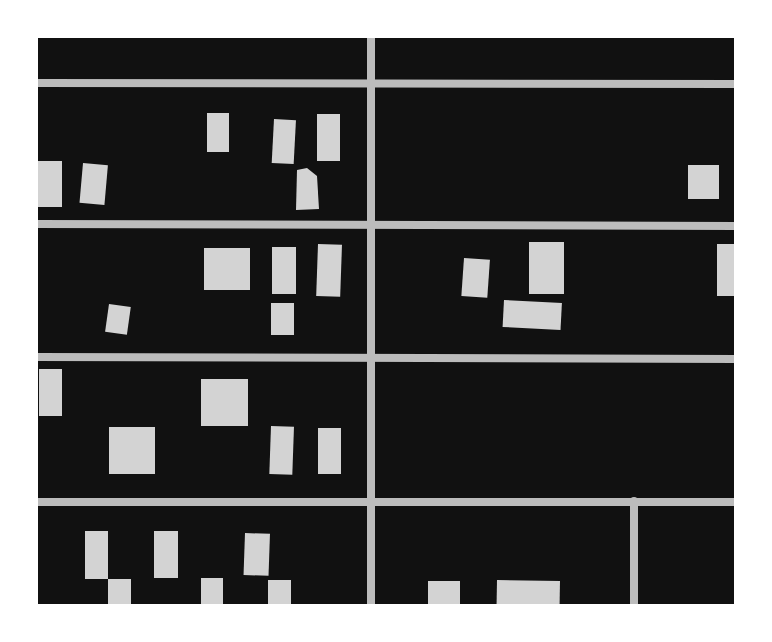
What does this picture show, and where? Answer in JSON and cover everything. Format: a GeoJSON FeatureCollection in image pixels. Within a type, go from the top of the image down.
{"type":"FeatureCollection","features":[{"type":"Feature","properties":{"kind":"street"},"geometry":{"type":"LineString","coordinates":[[371,36],[371,606]]}},
{"type":"Feature","properties":{"kind":"street"},"geometry":{"type":"LineString","coordinates":[[36,83],[736,84]]}},
{"type":"Feature","properties":{"kind":"street"},"geometry":{"type":"LineString","coordinates":[[36,224],[736,226]]}},
{"type":"Feature","properties":{"kind":"street"},"geometry":{"type":"LineString","coordinates":[[36,357],[736,359]]}},
{"type":"Feature","properties":{"kind":"street"},"geometry":{"type":"LineString","coordinates":[[634,501],[634,606]]}},
{"type":"Feature","properties":{"kind":"street"},"geometry":{"type":"LineString","coordinates":[[36,502],[736,502]]}},
{"type":"Feature","properties":{"kind":"building"},"geometry":{"type":"Polygon","coordinates":[[[207,113],[229,113],[229,152],[207,152],[207,113]]]}},
{"type":"Feature","properties":{"kind":"building"},"geometry":{"type":"Polygon","coordinates":[[[317,114],[340,114],[340,161],[317,161],[317,114]]]}},
{"type":"Feature","properties":{"kind":"building"},"geometry":{"type":"Polygon","coordinates":[[[274,119],[296,120],[294,164],[272,163],[274,119]]]}},
{"type":"Feature","properties":{"kind":"building"},"geometry":{"type":"Polygon","coordinates":[[[38,161],[62,161],[62,207],[38,207],[38,161]]]}},
{"type":"Feature","properties":{"kind":"building"},"geometry":{"type":"Polygon","coordinates":[[[83,163],[108,165],[104,205],[80,203],[83,163]]]}},
{"type":"Feature","properties":{"kind":"building"},"geometry":{"type":"Polygon","coordinates":[[[688,165],[719,165],[719,199],[688,199],[688,165]]]}},
{"type":"Feature","properties":{"kind":"building"},"geometry":{"type":"Polygon","coordinates":[[[307,168],[317,176],[319,209],[296,210],[297,170],[307,168]]]}},
{"type":"Feature","properties":{"kind":"building"},"geometry":{"type":"Polygon","coordinates":[[[529,242],[564,242],[564,294],[529,294],[529,242]]]}},
{"type":"Feature","properties":{"kind":"building"},"geometry":{"type":"Polygon","coordinates":[[[318,244],[342,245],[340,297],[316,296],[318,244]]]}},
{"type":"Feature","properties":{"kind":"building"},"geometry":{"type":"Polygon","coordinates":[[[717,244],[736,244],[736,296],[717,296],[717,244]]]}},
{"type":"Feature","properties":{"kind":"building"},"geometry":{"type":"Polygon","coordinates":[[[272,247],[296,247],[296,294],[272,294],[272,247]]]}},
{"type":"Feature","properties":{"kind":"building"},"geometry":{"type":"Polygon","coordinates":[[[204,248],[250,248],[250,290],[204,290],[204,248]]]}},
{"type":"Feature","properties":{"kind":"building"},"geometry":{"type":"Polygon","coordinates":[[[464,258],[490,260],[487,298],[461,296],[464,258]]]}},
{"type":"Feature","properties":{"kind":"building"},"geometry":{"type":"Polygon","coordinates":[[[504,300],[562,303],[561,330],[503,327],[504,300]]]}},
{"type":"Feature","properties":{"kind":"building"},"geometry":{"type":"Polygon","coordinates":[[[271,303],[294,303],[294,335],[271,335],[271,303]]]}},
{"type":"Feature","properties":{"kind":"building"},"geometry":{"type":"Polygon","coordinates":[[[109,304],[131,307],[127,335],[105,332],[109,304]]]}},
{"type":"Feature","properties":{"kind":"building"},"geometry":{"type":"Polygon","coordinates":[[[39,369],[62,369],[62,416],[39,416],[39,369]]]}},
{"type":"Feature","properties":{"kind":"building"},"geometry":{"type":"Polygon","coordinates":[[[201,379],[248,379],[248,426],[201,426],[201,379]]]}},
{"type":"Feature","properties":{"kind":"building"},"geometry":{"type":"Polygon","coordinates":[[[271,426],[294,427],[292,475],[269,474],[271,426]]]}},
{"type":"Feature","properties":{"kind":"building"},"geometry":{"type":"Polygon","coordinates":[[[109,427],[155,427],[155,474],[109,474],[109,427]]]}},
{"type":"Feature","properties":{"kind":"building"},"geometry":{"type":"Polygon","coordinates":[[[318,428],[341,428],[341,474],[318,474],[318,428]]]}},
{"type":"Feature","properties":{"kind":"building"},"geometry":{"type":"Polygon","coordinates":[[[85,531],[108,531],[108,579],[85,579],[85,531]]]}},
{"type":"Feature","properties":{"kind":"building"},"geometry":{"type":"Polygon","coordinates":[[[154,531],[178,531],[178,578],[154,578],[154,531]]]}},
{"type":"Feature","properties":{"kind":"building"},"geometry":{"type":"Polygon","coordinates":[[[245,533],[270,534],[269,576],[244,575],[245,533]]]}},
{"type":"Feature","properties":{"kind":"building"},"geometry":{"type":"Polygon","coordinates":[[[201,578],[223,578],[223,606],[201,606],[201,578]]]}},
{"type":"Feature","properties":{"kind":"building"},"geometry":{"type":"Polygon","coordinates":[[[108,579],[131,579],[131,606],[108,606],[108,579]]]}},
{"type":"Feature","properties":{"kind":"building"},"geometry":{"type":"Polygon","coordinates":[[[268,580],[291,580],[291,606],[268,606],[268,580]]]}},
{"type":"Feature","properties":{"kind":"building"},"geometry":{"type":"Polygon","coordinates":[[[497,580],[560,581],[560,606],[497,606],[497,580]]]}},
{"type":"Feature","properties":{"kind":"building"},"geometry":{"type":"Polygon","coordinates":[[[428,581],[460,581],[460,606],[428,606],[428,581]]]}}]}
